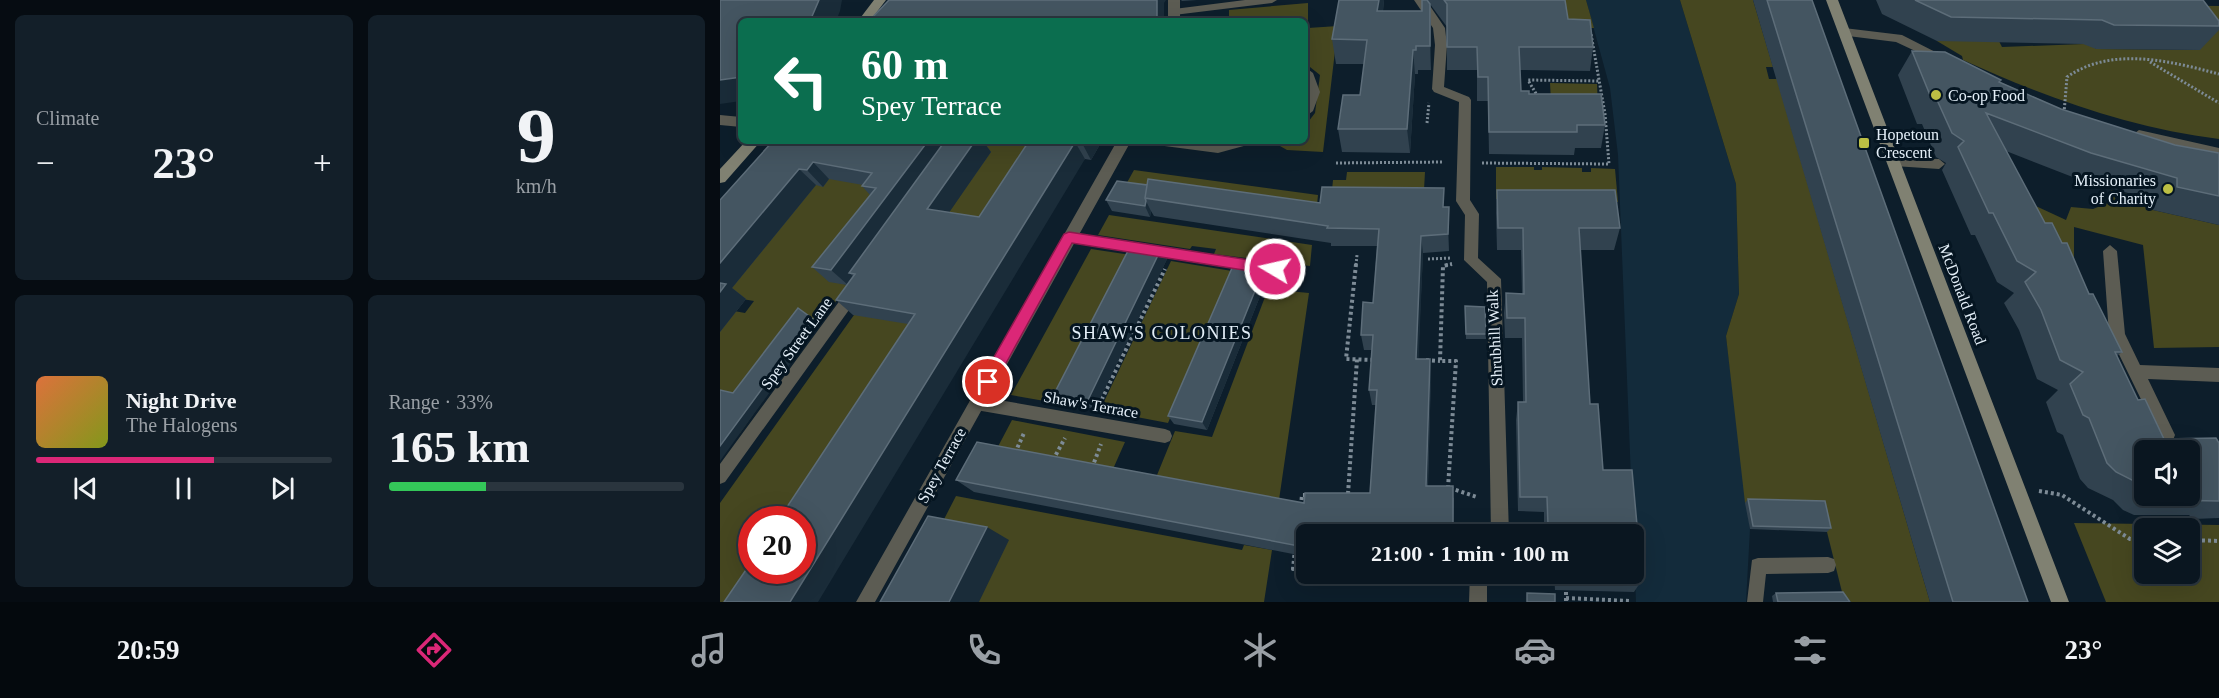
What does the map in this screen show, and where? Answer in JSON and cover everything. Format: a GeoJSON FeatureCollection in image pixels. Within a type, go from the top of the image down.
{"type":"FeatureCollection","features":[{"type":"Feature","properties":{"kind":"street"},"geometry":{"type":"LineString","coordinates":[[866,18],[880,0]]}},
{"type":"Feature","properties":{"kind":"street"},"geometry":{"type":"LineString","coordinates":[[1420,0],[1422,8],[1437,21],[1440,31],[1438,89],[1466,100],[1463,201],[1472,214],[1470,260]]}},
{"type":"Feature","properties":{"kind":"street","name":"McDonald Road"},"geometry":{"type":"LineString","coordinates":[[1832,0],[2060,602]]}},
{"type":"Feature","properties":{"kind":"street"},"geometry":{"type":"LineString","coordinates":[[1845,32],[1898,38],[1956,66]]}},
{"type":"Feature","properties":{"kind":"street"},"geometry":{"type":"LineString","coordinates":[[720,120],[738,122]]}},
{"type":"Feature","properties":{"kind":"street"},"geometry":{"type":"LineString","coordinates":[[2121,130],[2219,153]]}},
{"type":"Feature","properties":{"kind":"street"},"geometry":{"type":"LineString","coordinates":[[720,178],[751,144]]}},
{"type":"Feature","properties":{"kind":"street","name":"Spey Terrace"},"geometry":{"type":"LineString","coordinates":[[865,602],[1122,144]]}},
{"type":"Feature","properties":{"kind":"street"},"geometry":{"type":"LineString","coordinates":[[2110,251],[2117,334],[2167,435]]}},
{"type":"Feature","properties":{"kind":"street","name":"Shrubhill Walk"},"geometry":{"type":"LineString","coordinates":[[1470,260],[1494,279],[1500,524]]}},
{"type":"Feature","properties":{"kind":"street"},"geometry":{"type":"LineString","coordinates":[[2135,372],[2217,378]]}},
{"type":"Feature","properties":{"kind":"street"},"geometry":{"type":"LineString","coordinates":[[1478,602],[1479,584]]}},
{"type":"Feature","properties":{"kind":"lane"},"geometry":{"type":"LineString","coordinates":[[1174,11],[1272,0]]}},
{"type":"Feature","properties":{"kind":"lane"},"geometry":{"type":"LineString","coordinates":[[1308,74],[1314,81],[1315,90],[1308,106]]}},
{"type":"Feature","properties":{"kind":"lane"},"geometry":{"type":"LineString","coordinates":[[1180,144],[1218,149],[1236,144]]}},
{"type":"Feature","properties":{"kind":"lane"},"geometry":{"type":"LineString","coordinates":[[1894,162],[1939,164]]}},
{"type":"Feature","properties":{"kind":"lane"},"geometry":{"type":"LineString","coordinates":[[1069,237],[1275,269]]}},
{"type":"Feature","properties":{"kind":"lane","name":"Spey Street Lane"},"geometry":{"type":"LineString","coordinates":[[720,477],[860,283]]}},
{"type":"Feature","properties":{"kind":"lane","name":"Shaw's Terrace"},"geometry":{"type":"LineString","coordinates":[[976,403],[1165,436]]}},
{"type":"Feature","properties":{"kind":"lane"},"geometry":{"type":"LineString","coordinates":[[1755,602],[1758,566],[1828,565]]}},
{"type":"Feature","properties":{"kind":"path"},"geometry":{"type":"LineString","coordinates":[[1336,163],[1609,164],[1605,114],[1591,31]]}},
{"type":"Feature","properties":{"kind":"path"},"geometry":{"type":"LineString","coordinates":[[2064,114],[2067,77],[2075,69],[2093,61],[2149,61],[2219,74]]}},
{"type":"Feature","properties":{"kind":"path"},"geometry":{"type":"LineString","coordinates":[[2149,61],[2219,103]]}},
{"type":"Feature","properties":{"kind":"path"},"geometry":{"type":"LineString","coordinates":[[1539,100],[1528,80],[1600,81]]}},
{"type":"Feature","properties":{"kind":"path"},"geometry":{"type":"LineString","coordinates":[[1595,114],[1605,114]]}},
{"type":"Feature","properties":{"kind":"path"},"geometry":{"type":"LineString","coordinates":[[1091,422],[1172,254]]}},
{"type":"Feature","properties":{"kind":"path"},"geometry":{"type":"LineString","coordinates":[[1357,255],[1346,359],[1381,360]]}},
{"type":"Feature","properties":{"kind":"path"},"geometry":{"type":"LineString","coordinates":[[1440,361],[1444,258]]}},
{"type":"Feature","properties":{"kind":"path"},"geometry":{"type":"LineString","coordinates":[[1443,266],[1470,260]]}},
{"type":"Feature","properties":{"kind":"path"},"geometry":{"type":"LineString","coordinates":[[1338,494],[1350,494],[1357,359]]}},
{"type":"Feature","properties":{"kind":"path"},"geometry":{"type":"LineString","coordinates":[[1417,360],[1456,361],[1449,488],[1440,488]]}},
{"type":"Feature","properties":{"kind":"path"},"geometry":{"type":"LineString","coordinates":[[1012,459],[1034,413]]}},
{"type":"Feature","properties":{"kind":"path"},"geometry":{"type":"LineString","coordinates":[[1050,466],[1074,419]]}},
{"type":"Feature","properties":{"kind":"path"},"geometry":{"type":"LineString","coordinates":[[1090,474],[1110,426]]}},
{"type":"Feature","properties":{"kind":"path"},"geometry":{"type":"LineString","coordinates":[[2016,486],[2062,495],[2130,540],[2134,540]]}},
{"type":"Feature","properties":{"kind":"path"},"geometry":{"type":"LineString","coordinates":[[1299,516],[1302,495],[1314,495]]}},
{"type":"Feature","properties":{"kind":"path"},"geometry":{"type":"LineString","coordinates":[[2200,540],[2219,541]]}},
{"type":"Feature","properties":{"kind":"path"},"geometry":{"type":"LineString","coordinates":[[1296,545],[1293,569],[1296,569]]}},
{"type":"Feature","properties":{"kind":"path"},"geometry":{"type":"LineString","coordinates":[[1566,584],[1566,600],[1630,601]]}},
{"type":"Feature","properties":{"kind":"shaded area"},"geometry":{"type":"Polygon","coordinates":[[[1560,0],[1586,0],[1594,28],[1466,28],[1560,0]]]}},
{"type":"Feature","properties":{"kind":"shaded area"},"geometry":{"type":"Polygon","coordinates":[[[1586,0],[1680,0],[1736,184],[1739,294],[1726,336],[1750,529],[1746,602],[1636,602],[1635,584],[1644,584],[1644,524],[1633,524],[1618,155],[1610,88],[1586,0]]]}},
{"type":"Feature","properties":{"kind":"shaded area"},"geometry":{"type":"Polygon","coordinates":[[[1680,0],[1753,0],[1773,67],[1766,67],[1769,79],[1777,79],[1930,602],[1851,602],[1842,592],[1827,532],[1758,502],[1745,503],[1726,336],[1739,294],[1736,184],[1680,0]]]}},
{"type":"Feature","properties":{"kind":"shaded area"},"geometry":{"type":"Polygon","coordinates":[[[1964,0],[2032,0],[2013,16],[1985,14],[2002,47],[2084,44],[2093,45],[2096,49],[2200,50],[2177,20],[2180,20],[2174,11],[2142,12],[2132,5],[2219,6],[2219,139],[2120,119],[2056,98],[1963,60],[1962,56],[1937,41],[1986,41],[1964,0]]]}},
{"type":"Feature","properties":{"kind":"shaded area"},"geometry":{"type":"Polygon","coordinates":[[[1308,3],[1308,18],[1229,18],[1229,10],[1308,3]]]}},
{"type":"Feature","properties":{"kind":"shaded area"},"geometry":{"type":"Polygon","coordinates":[[[1338,26],[1323,152],[1287,150],[1280,146],[1281,144],[1308,144],[1308,122],[1315,113],[1320,75],[1308,65],[1308,28],[1338,26]]]}},
{"type":"Feature","properties":{"kind":"shaded area"},"geometry":{"type":"Polygon","coordinates":[[[1550,83],[1597,84],[1598,110],[1551,101],[1550,83]]]}},
{"type":"Feature","properties":{"kind":"shaded area"},"geometry":{"type":"Polygon","coordinates":[[[981,144],[1052,144],[811,506],[738,506],[738,584],[754,584],[755,602],[720,602],[720,503],[854,315],[941,224],[990,152],[981,144]]]}},
{"type":"Feature","properties":{"kind":"shaded area"},"geometry":{"type":"Polygon","coordinates":[[[909,161],[830,281],[848,285],[808,339],[788,336],[764,399],[740,433],[720,429],[720,303],[723,309],[745,313],[754,301],[725,296],[815,185],[836,171],[909,161]]]}},
{"type":"Feature","properties":{"kind":"shaded area"},"geometry":{"type":"Polygon","coordinates":[[[1496,167],[1534,167],[1534,170],[1542,170],[1542,167],[1582,168],[1582,172],[1591,172],[1591,168],[1615,169],[1618,202],[1496,199],[1496,167]]]}},
{"type":"Feature","properties":{"kind":"shaded area"},"geometry":{"type":"Polygon","coordinates":[[[1134,170],[1318,195],[1316,215],[1124,188],[1134,170]]]}},
{"type":"Feature","properties":{"kind":"shaded area"},"geometry":{"type":"Polygon","coordinates":[[[1347,172],[1425,172],[1424,190],[1331,200],[1333,180],[1346,180],[1347,172]]]}},
{"type":"Feature","properties":{"kind":"shaded area"},"geometry":{"type":"Polygon","coordinates":[[[1995,187],[2066,220],[2071,207],[2093,209],[2108,203],[2111,190],[2152,200],[2153,210],[2219,225],[2219,347],[2154,348],[2143,245],[2074,227],[2074,278],[1995,187]]]}},
{"type":"Feature","properties":{"kind":"shaded area"},"geometry":{"type":"Polygon","coordinates":[[[1109,215],[1312,245],[1310,266],[1214,254],[1216,249],[1192,246],[1190,249],[1098,235],[1109,215]]]}},
{"type":"Feature","properties":{"kind":"shaded area"},"geometry":{"type":"Polygon","coordinates":[[[1091,249],[1131,255],[1056,403],[1011,395],[1091,249]]]}},
{"type":"Feature","properties":{"kind":"shaded area"},"geometry":{"type":"Polygon","coordinates":[[[1171,261],[1232,271],[1168,423],[1100,410],[1171,261]]]}},
{"type":"Feature","properties":{"kind":"shaded area"},"geometry":{"type":"Polygon","coordinates":[[[1268,289],[1309,293],[1279,500],[1155,480],[1175,431],[1212,437],[1268,289]]]}},
{"type":"Feature","properties":{"kind":"shaded area"},"geometry":{"type":"Polygon","coordinates":[[[1012,420],[1125,442],[1109,478],[993,456],[1012,420]]]}},
{"type":"Feature","properties":{"kind":"shaded area"},"geometry":{"type":"Polygon","coordinates":[[[956,496],[1242,550],[1244,545],[1272,550],[1264,602],[979,602],[940,527],[956,496]]]}},
{"type":"Feature","properties":{"kind":"shaded area"},"geometry":{"type":"Polygon","coordinates":[[[2074,523],[2134,524],[2134,584],[2200,584],[2200,525],[2219,525],[2219,602],[2106,602],[2074,523]]]}},
{"type":"Feature","properties":{"kind":"building"},"geometry":{"type":"Polygon","coordinates":[[[720,0],[819,0],[811,18],[738,18],[738,77],[720,80],[720,0]]]}},
{"type":"Feature","properties":{"kind":"building"},"geometry":{"type":"Polygon","coordinates":[[[889,0],[1157,0],[1157,18],[872,18],[889,0]]]}},
{"type":"Feature","properties":{"kind":"building"},"geometry":{"type":"Polygon","coordinates":[[[1339,0],[1379,0],[1377,11],[1422,11],[1422,0],[1427,0],[1430,4],[1430,46],[1416,46],[1416,50],[1413,50],[1407,129],[1338,129],[1343,95],[1360,95],[1367,40],[1332,39],[1339,0]]]}},
{"type":"Feature","properties":{"kind":"building"},"geometry":{"type":"Polygon","coordinates":[[[1444,0],[1565,0],[1568,19],[1590,20],[1593,47],[1519,47],[1521,91],[1529,91],[1529,94],[1601,94],[1605,125],[1577,125],[1577,132],[1489,132],[1488,77],[1478,77],[1477,47],[1447,47],[1447,4],[1444,0]]]}},
{"type":"Feature","properties":{"kind":"building"},"geometry":{"type":"Polygon","coordinates":[[[1767,0],[1812,0],[2028,602],[1953,602],[1767,0]]]}},
{"type":"Feature","properties":{"kind":"building"},"geometry":{"type":"Polygon","coordinates":[[[1915,0],[2203,0],[2219,21],[2219,26],[2114,25],[2102,20],[1951,17],[1915,0]]]}},
{"type":"Feature","properties":{"kind":"building"},"geometry":{"type":"Polygon","coordinates":[[[1912,51],[1945,52],[2001,80],[1999,82],[2061,109],[2175,145],[2219,153],[2219,196],[2177,187],[2177,178],[2091,153],[1986,113],[2045,223],[2052,223],[2062,243],[2067,243],[2089,294],[2093,294],[2122,352],[2115,352],[2138,400],[2145,399],[2164,439],[2216,438],[2219,443],[2219,501],[2200,501],[2200,440],[2134,440],[2134,481],[2116,472],[2107,463],[2089,418],[2083,415],[2070,384],[2083,372],[2060,360],[2041,310],[2025,282],[2036,272],[2017,261],[1993,213],[1989,213],[1958,147],[1964,141],[1952,133],[1937,100],[1932,100],[1912,51]]]}},
{"type":"Feature","properties":{"kind":"building"},"geometry":{"type":"Polygon","coordinates":[[[770,144],[926,144],[831,270],[812,267],[876,188],[862,186],[872,173],[813,162],[807,170],[799,169],[720,263],[720,200],[770,144]]]}},
{"type":"Feature","properties":{"kind":"building"},"geometry":{"type":"Polygon","coordinates":[[[943,144],[973,144],[927,209],[979,217],[1027,144],[1074,144],[816,560],[816,506],[788,506],[915,314],[836,300],[855,274],[849,273],[943,144]]]}},
{"type":"Feature","properties":{"kind":"building"},"geometry":{"type":"Polygon","coordinates":[[[1148,179],[1320,203],[1322,187],[1444,188],[1443,207],[1449,207],[1448,234],[1421,236],[1416,359],[1430,359],[1426,486],[1453,486],[1453,524],[1296,524],[1296,545],[956,480],[977,442],[1304,503],[1305,493],[1370,493],[1377,390],[1369,390],[1373,335],[1361,335],[1363,302],[1373,303],[1379,229],[1327,228],[1328,226],[1145,198],[1148,179]]]}},
{"type":"Feature","properties":{"kind":"building"},"geometry":{"type":"Polygon","coordinates":[[[1117,181],[1147,185],[1145,206],[1106,200],[1117,181]]]}},
{"type":"Feature","properties":{"kind":"building"},"geometry":{"type":"Polygon","coordinates":[[[1497,190],[1615,190],[1620,228],[1579,228],[1590,404],[1598,404],[1603,470],[1632,470],[1637,524],[1548,524],[1547,497],[1520,497],[1518,402],[1526,402],[1525,318],[1507,318],[1506,293],[1524,294],[1523,228],[1498,228],[1497,190]]]}},
{"type":"Feature","properties":{"kind":"building"},"geometry":{"type":"Polygon","coordinates":[[[1131,245],[1161,249],[1088,400],[1054,394],[1131,245]]]}},
{"type":"Feature","properties":{"kind":"building"},"geometry":{"type":"Polygon","coordinates":[[[1235,261],[1265,266],[1202,422],[1168,416],[1235,261]]]}},
{"type":"Feature","properties":{"kind":"building"},"geometry":{"type":"Polygon","coordinates":[[[720,283],[726,284],[720,292],[720,283]]]}},
{"type":"Feature","properties":{"kind":"building"},"geometry":{"type":"Polygon","coordinates":[[[1465,306],[1485,307],[1486,334],[1466,334],[1465,306]]]}},
{"type":"Feature","properties":{"kind":"building"},"geometry":{"type":"Polygon","coordinates":[[[798,308],[813,319],[720,446],[720,390],[733,393],[798,308]]]}},
{"type":"Feature","properties":{"kind":"building"},"geometry":{"type":"Polygon","coordinates":[[[1748,499],[1825,501],[1831,528],[1753,526],[1748,499]]]}},
{"type":"Feature","properties":{"kind":"building"},"geometry":{"type":"Polygon","coordinates":[[[928,516],[987,527],[949,602],[880,602],[928,516]]]}},
{"type":"Feature","properties":{"kind":"building"},"geometry":{"type":"Polygon","coordinates":[[[738,582],[738,584],[801,584],[790,602],[724,602],[738,582]]]}},
{"type":"Feature","properties":{"kind":"building"},"geometry":{"type":"Polygon","coordinates":[[[1843,592],[1850,602],[1778,602],[1776,593],[1843,592]]]}},
{"type":"Feature","properties":{"kind":"building"},"geometry":{"type":"Polygon","coordinates":[[[1527,593],[1555,594],[1555,602],[1527,602],[1527,593]]]}},
{"type":"Feature","properties":{"kind":"place","name":"Co-op Food"},"geometry":{"type":"Point","coordinates":[1936,95]}},
{"type":"Feature","properties":{"kind":"place","name":"Hopetoun Crescent"},"geometry":{"type":"Point","coordinates":[1864,143]}},
{"type":"Feature","properties":{"kind":"place","name":"Missionaries of Charity"},"geometry":{"type":"Point","coordinates":[2168,189]}},
{"type":"Feature","properties":{"kind":"district","name":"SHAW'S COLONIES"},"geometry":{"type":"Point","coordinates":[1162,333]}},
{"type":"Feature","properties":{"kind":"route"},"geometry":{"type":"LineString","coordinates":[[988,382],[1069,237],[1275,269]]}}]}
